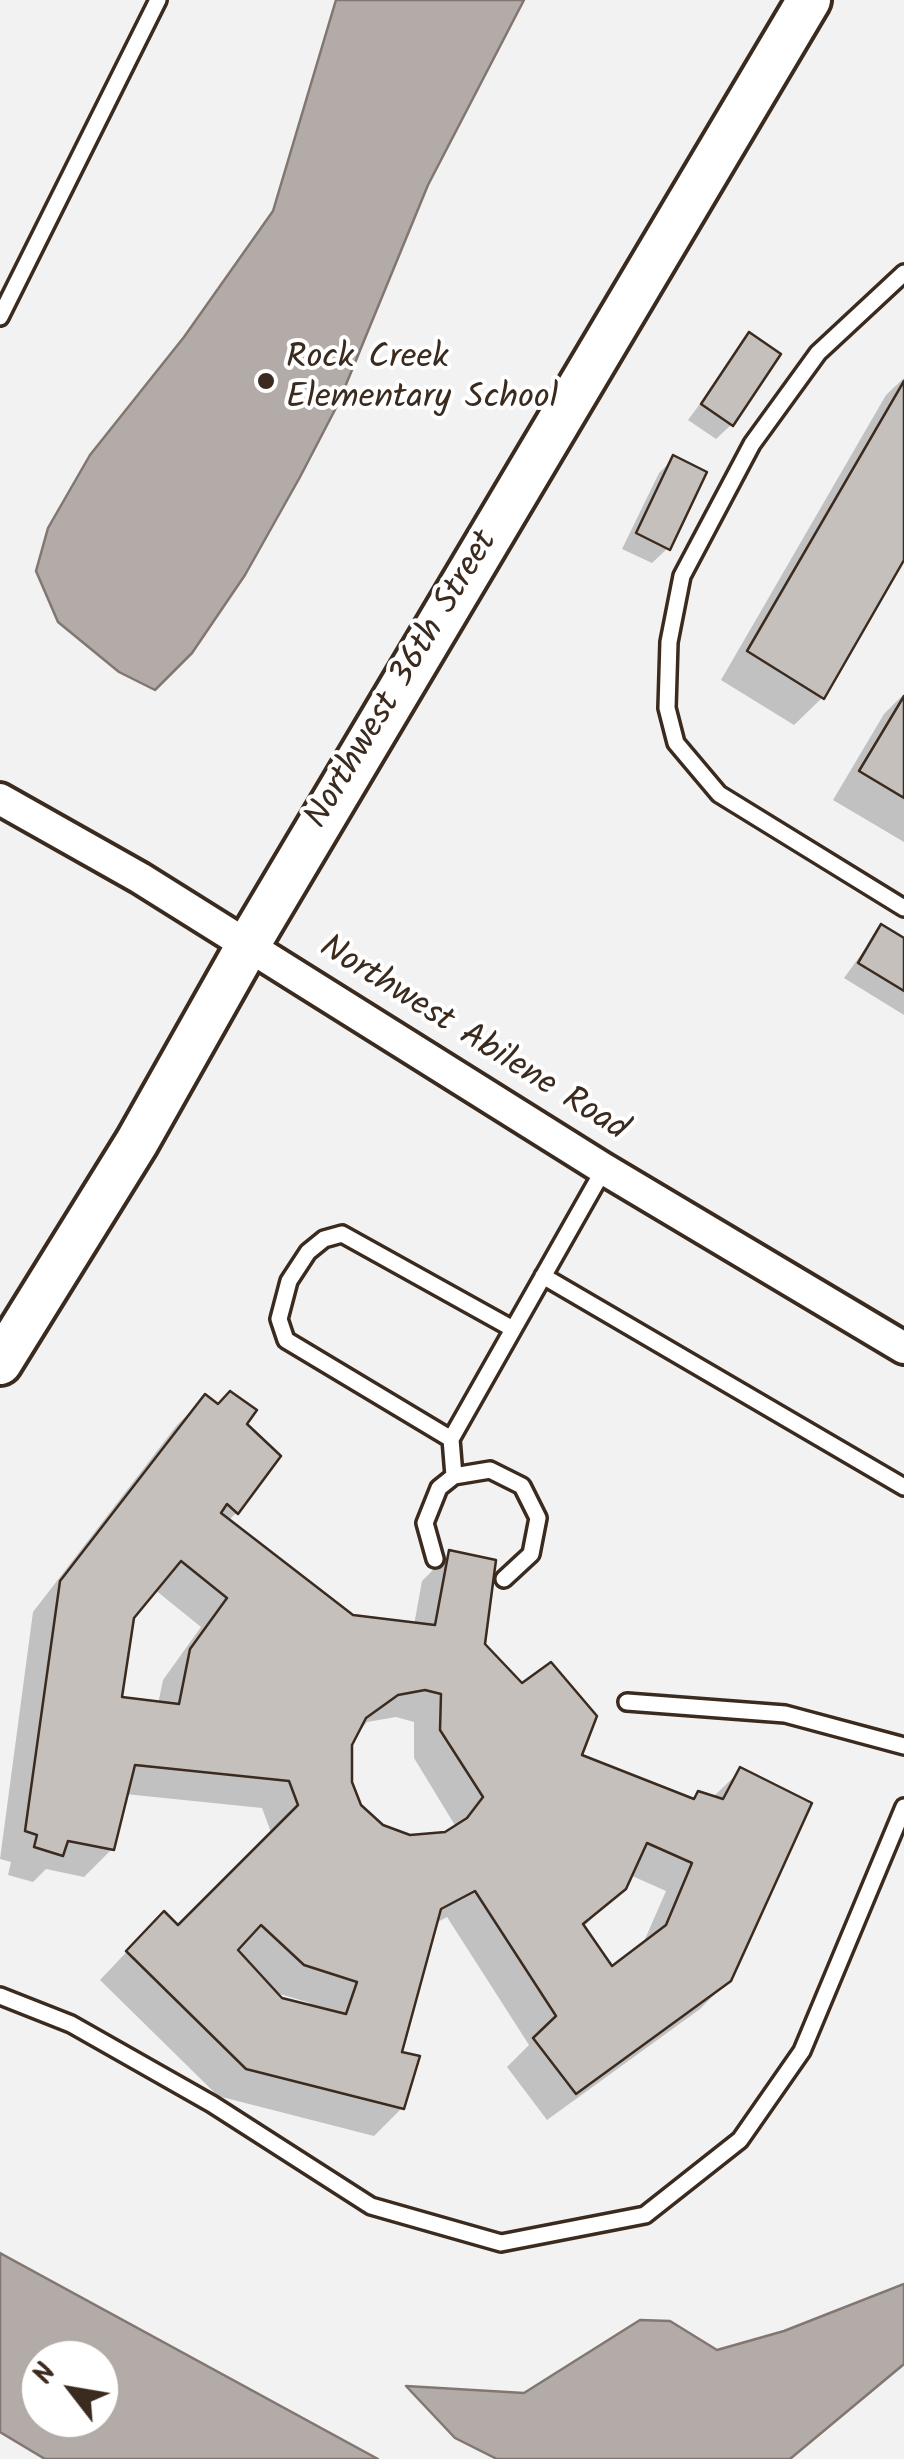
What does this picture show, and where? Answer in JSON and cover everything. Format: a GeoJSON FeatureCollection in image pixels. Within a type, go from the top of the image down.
{"type":"FeatureCollection","features":[{"type":"Feature","properties":{"kind":"main road","name":"Northwest 36th Street"},"geometry":{"type":"LineString","coordinates":[[0,1363],[136,1142],[248,945],[809,0]]}},
{"type":"Feature","properties":{"kind":"street","name":"Northwest Abilene Road"},"geometry":{"type":"LineString","coordinates":[[0,799],[248,945],[604,1169],[904,1348]]}},
{"type":"Feature","properties":{"kind":"lane"},"geometry":{"type":"LineString","coordinates":[[1,312],[158,0]]}},
{"type":"Feature","properties":{"kind":"lane"},"geometry":{"type":"LineString","coordinates":[[904,273],[818,353],[744,460],[682,576],[669,642],[667,708],[676,743],[719,794],[904,908]]}},
{"type":"Feature","properties":{"kind":"lane"},"geometry":{"type":"LineString","coordinates":[[454,1476],[451,1439],[604,1169]]}},
{"type":"Feature","properties":{"kind":"lane"},"geometry":{"type":"LineString","coordinates":[[451,1439],[286,1340],[279,1319],[289,1281],[308,1252],[324,1239],[342,1234],[514,1329]]}},
{"type":"Feature","properties":{"kind":"lane"},"geometry":{"type":"LineString","coordinates":[[543,1276],[904,1487]]}},
{"type":"Feature","properties":{"kind":"lane"},"geometry":{"type":"LineString","coordinates":[[435,1559],[426,1542],[429,1504],[454,1476],[471,1470],[507,1475],[532,1500],[538,1518],[531,1554],[504,1578]]}},
{"type":"Feature","properties":{"kind":"lane"},"geometry":{"type":"LineString","coordinates":[[627,1702],[785,1714],[904,1746]]}},
{"type":"Feature","properties":{"kind":"lane"},"geometry":{"type":"LineString","coordinates":[[0,1996],[87,2032],[212,2104],[371,2206],[501,2244],[645,2215],[740,2140],[802,2051],[904,1808]]}},
{"type":"Feature","properties":{"kind":"shaded area"},"geometry":{"type":"Polygon","coordinates":[[[336,0],[524,0],[428,185],[338,404],[300,477],[245,575],[192,653],[155,690],[119,672],[58,622],[36,571],[48,528],[90,455],[184,337],[273,211],[336,0]]]}},
{"type":"Feature","properties":{"kind":"shaded area"},"geometry":{"type":"Polygon","coordinates":[[[0,2253],[378,2459],[45,2459],[0,2432],[0,2253]]]}},
{"type":"Feature","properties":{"kind":"shaded area"},"geometry":{"type":"Polygon","coordinates":[[[904,2284],[904,2364],[790,2459],[497,2459],[455,2438],[406,2386],[524,2393],[640,2320],[670,2321],[717,2350],[784,2331],[904,2284]]]}},
{"type":"Feature","properties":{"kind":"building"},"geometry":{"type":"Polygon","coordinates":[[[749,332],[781,354],[733,426],[701,404],[749,332]]]}},
{"type":"Feature","properties":{"kind":"building"},"geometry":{"type":"Polygon","coordinates":[[[904,381],[904,560],[824,699],[747,651],[904,381]]]}},
{"type":"Feature","properties":{"kind":"building"},"geometry":{"type":"Polygon","coordinates":[[[673,455],[707,472],[670,550],[636,533],[673,455]]]}},
{"type":"Feature","properties":{"kind":"building"},"geometry":{"type":"Polygon","coordinates":[[[904,696],[904,798],[859,771],[904,696]]]}},
{"type":"Feature","properties":{"kind":"building"},"geometry":{"type":"Polygon","coordinates":[[[881,924],[904,938],[904,991],[858,963],[881,924]]]}},
{"type":"Feature","properties":{"kind":"building"},"geometry":{"type":"Polygon","coordinates":[[[230,1391],[257,1410],[247,1424],[281,1456],[238,1514],[227,1504],[221,1513],[353,1615],[435,1625],[449,1550],[496,1560],[485,1644],[522,1683],[551,1662],[597,1716],[582,1755],[694,1799],[698,1791],[723,1799],[740,1767],[812,1803],[731,1981],[576,2094],[533,2038],[556,2016],[475,1891],[441,1909],[402,2052],[420,2056],[404,2109],[246,2069],[126,1951],[164,1911],[178,1925],[298,1805],[289,1781],[135,1765],[114,1850],[68,1841],[63,1856],[34,1847],[37,1835],[25,1831],[60,1581],[205,1394],[218,1404],[230,1391]],[[181,1561],[134,1618],[122,1697],[179,1704],[190,1649],[227,1598],[181,1561]],[[425,1690],[398,1695],[366,1718],[352,1745],[352,1782],[361,1805],[383,1825],[410,1835],[445,1832],[467,1818],[483,1797],[440,1730],[441,1694],[425,1690]],[[647,1843],[626,1889],[583,1924],[612,1966],[666,1925],[692,1863],[647,1843]],[[261,1925],[238,1950],[282,1998],[346,2014],[357,1982],[304,1965],[261,1925]]]}},
{"type":"Feature","properties":{"kind":"place","name":"Rock Creek Elementary School"},"geometry":{"type":"Point","coordinates":[266,381]}}]}
